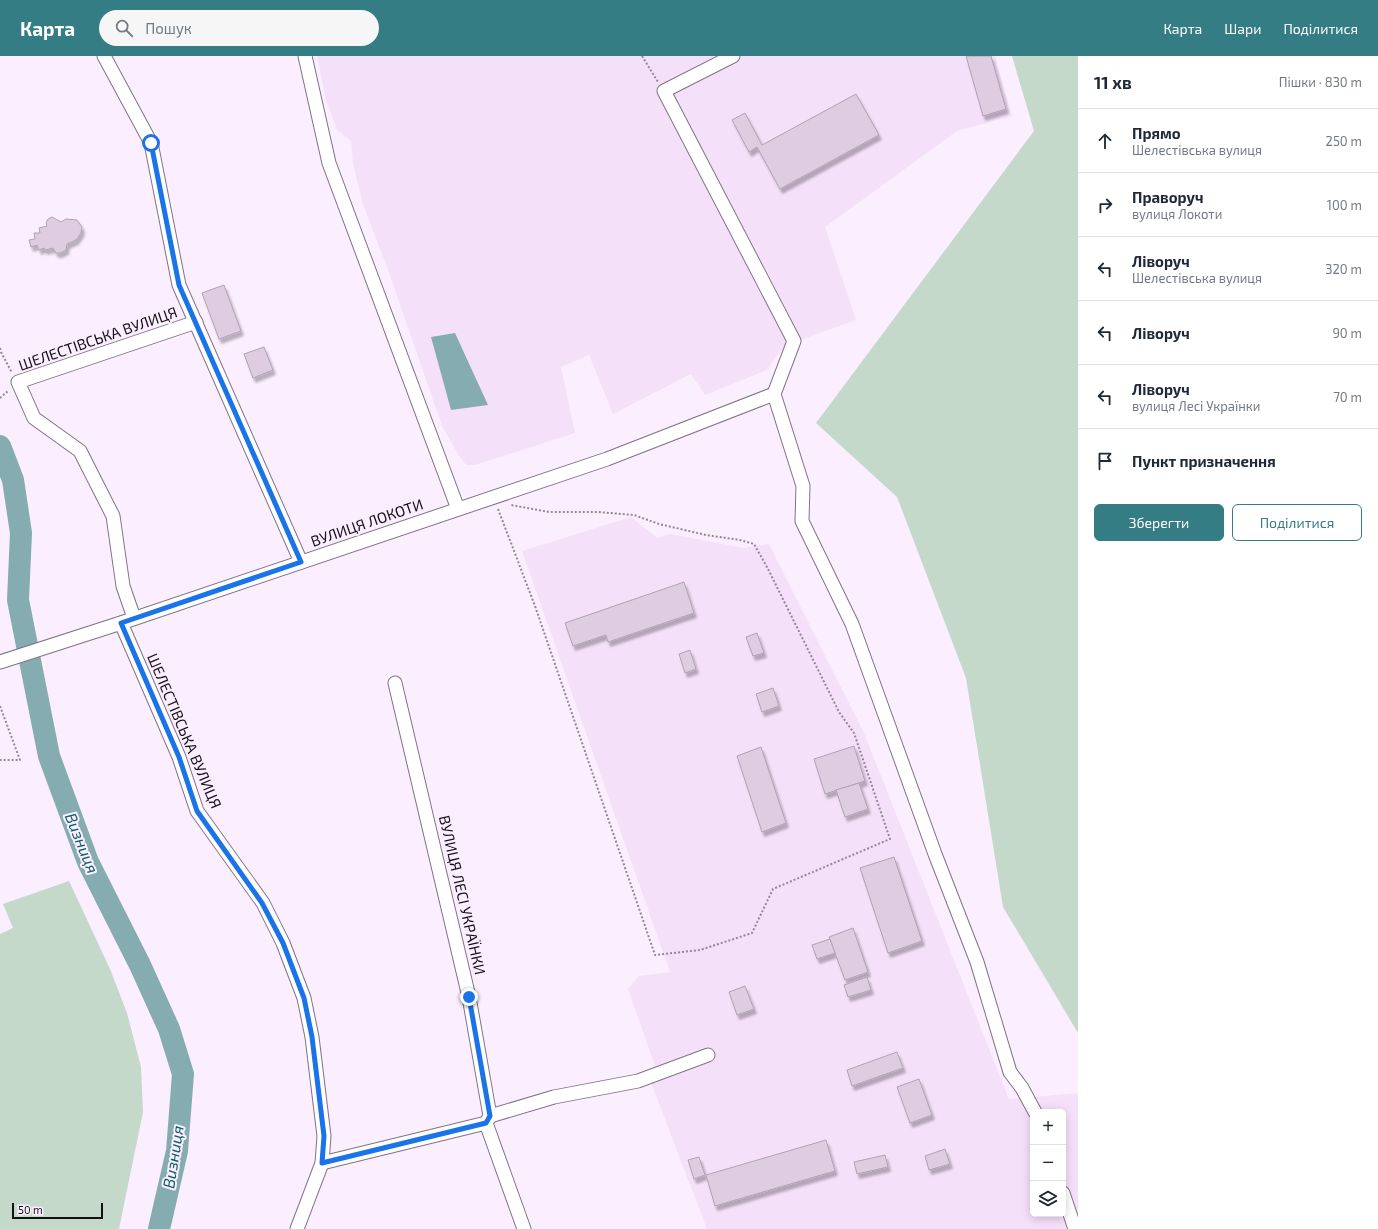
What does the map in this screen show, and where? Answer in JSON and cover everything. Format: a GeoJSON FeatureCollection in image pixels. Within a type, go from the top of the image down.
{"type":"FeatureCollection","features":[{"type":"Feature","properties":{"kind":"street","name":"ШЕЛЕСТІВСЬКА ВУЛИЦЯ"},"geometry":{"type":"LineString","coordinates":[[104,56],[151,143],[179,285],[301,562]]}},
{"type":"Feature","properties":{"kind":"street"},"geometry":{"type":"LineString","coordinates":[[304,56],[329,163],[458,509]]}},
{"type":"Feature","properties":{"kind":"street"},"geometry":{"type":"LineString","coordinates":[[733,56],[664,91],[794,341],[774,394],[803,486],[802,521],[852,624],[935,854],[977,962],[1010,1072],[1022,1088],[1033,1109]]}},
{"type":"Feature","properties":{"kind":"street","name":"ШЕЛЕСТІВСЬКА ВУЛИЦЯ"},"geometry":{"type":"LineString","coordinates":[[134,618],[123,586],[113,516],[80,451],[34,418],[18,382],[196,322]]}},
{"type":"Feature","properties":{"kind":"street","name":"ВУЛИЦЯ ЛОКОТИ"},"geometry":{"type":"LineString","coordinates":[[0,662],[121,623],[607,459],[774,394]]}},
{"type":"Feature","properties":{"kind":"street","name":"ШЕЛЕСТІВСЬКА ВУЛИЦЯ"},"geometry":{"type":"LineString","coordinates":[[121,623],[179,757],[197,811],[262,903],[283,943],[304,998],[312,1037],[324,1136],[322,1163],[297,1229]]}},
{"type":"Feature","properties":{"kind":"street","name":"ВУЛИЦЯ ЛЕСІ УКРАЇНКИ"},"geometry":{"type":"LineString","coordinates":[[395,683],[469,997],[488,1120],[524,1229]]}},
{"type":"Feature","properties":{"kind":"street"},"geometry":{"type":"LineString","coordinates":[[322,1163],[488,1120],[554,1097],[638,1081],[708,1054]]}},
{"type":"Feature","properties":{"kind":"street"},"geometry":{"type":"LineString","coordinates":[[1066,1203],[1074,1229]]}},
{"type":"Feature","properties":{"kind":"path"},"geometry":{"type":"LineString","coordinates":[[642,56],[664,91]]}},
{"type":"Feature","properties":{"kind":"path"},"geometry":{"type":"LineString","coordinates":[[494,497],[535,606],[655,955],[700,950],[752,933],[773,889],[890,839],[854,733],[839,712],[767,567],[754,544],[659,524],[634,515],[598,512],[549,512],[511,505]]}},
{"type":"Feature","properties":{"kind":"path"},"geometry":{"type":"LineString","coordinates":[[0,706],[20,760],[0,760]]}},
{"type":"Feature","properties":{"kind":"shaded area"},"geometry":{"type":"Polygon","coordinates":[[[317,56],[995,56],[1012,116],[957,131],[825,227],[856,320],[784,346],[767,370],[705,395],[691,374],[613,414],[589,355],[561,367],[575,433],[475,465],[466,465],[442,426],[386,264],[363,205],[353,163],[351,141],[337,130],[326,100],[317,56]]]}},
{"type":"Feature","properties":{"kind":"shaded area"},"geometry":{"type":"Polygon","coordinates":[[[1012,56],[1078,56],[1078,1033],[1003,907],[966,678],[897,497],[816,423],[1034,131],[1012,56]]]}},
{"type":"Feature","properties":{"kind":"shaded area"},"geometry":{"type":"Polygon","coordinates":[[[455,333],[488,405],[451,410],[431,337],[455,333]]]}},
{"type":"Feature","properties":{"kind":"shaded area"},"geometry":{"type":"Polygon","coordinates":[[[631,517],[657,538],[670,534],[744,548],[769,544],[864,733],[1009,1099],[1078,1093],[1078,1229],[707,1229],[650,1080],[659,1077],[628,989],[639,976],[670,972],[522,551],[631,517]]]}},
{"type":"Feature","properties":{"kind":"shaded area"},"geometry":{"type":"Polygon","coordinates":[[[69,881],[110,969],[127,1013],[141,1067],[143,1112],[119,1229],[0,1229],[0,934],[13,928],[3,904],[69,881]]]}},
{"type":"Feature","properties":{"kind":"building"},"geometry":{"type":"Polygon","coordinates":[[[966,56],[991,56],[1006,109],[983,116],[966,56]]]}},
{"type":"Feature","properties":{"kind":"building"},"geometry":{"type":"Polygon","coordinates":[[[856,94],[879,135],[780,189],[757,147],[749,152],[732,120],[745,113],[762,145],[856,94]]]}},
{"type":"Feature","properties":{"kind":"building"},"geometry":{"type":"Polygon","coordinates":[[[52,217],[61,222],[66,219],[77,220],[82,227],[81,233],[76,240],[67,244],[66,250],[60,253],[56,253],[53,248],[45,250],[44,248],[39,250],[37,245],[31,247],[29,240],[35,239],[34,233],[40,233],[39,228],[47,226],[46,223],[48,219],[52,217]]]}},
{"type":"Feature","properties":{"kind":"building"},"geometry":{"type":"Polygon","coordinates":[[[224,285],[241,331],[219,339],[202,293],[224,285]]]}},
{"type":"Feature","properties":{"kind":"building"},"geometry":{"type":"Polygon","coordinates":[[[264,347],[273,370],[253,378],[244,354],[264,347]]]}},
{"type":"Feature","properties":{"kind":"building"},"geometry":{"type":"Polygon","coordinates":[[[684,582],[694,613],[608,642],[606,635],[573,646],[565,623],[684,582]]]}},
{"type":"Feature","properties":{"kind":"building"},"geometry":{"type":"Polygon","coordinates":[[[757,633],[764,653],[753,656],[746,637],[757,633]]]}},
{"type":"Feature","properties":{"kind":"building"},"geometry":{"type":"Polygon","coordinates":[[[690,650],[696,669],[685,673],[679,654],[690,650]]]}},
{"type":"Feature","properties":{"kind":"building"},"geometry":{"type":"Polygon","coordinates":[[[773,688],[779,706],[762,712],[756,694],[773,688]]]}},
{"type":"Feature","properties":{"kind":"building"},"geometry":{"type":"Polygon","coordinates":[[[854,746],[865,781],[825,794],[814,759],[854,746]]]}},
{"type":"Feature","properties":{"kind":"building"},"geometry":{"type":"Polygon","coordinates":[[[761,747],[786,823],[762,832],[737,756],[761,747]]]}},
{"type":"Feature","properties":{"kind":"building"},"geometry":{"type":"Polygon","coordinates":[[[859,783],[868,809],[845,817],[836,790],[859,783]]]}},
{"type":"Feature","properties":{"kind":"building"},"geometry":{"type":"Polygon","coordinates":[[[894,857],[922,941],[888,953],[860,868],[894,857]]]}},
{"type":"Feature","properties":{"kind":"building"},"geometry":{"type":"Polygon","coordinates":[[[853,928],[868,972],[845,980],[829,937],[853,928]]]}},
{"type":"Feature","properties":{"kind":"building"},"geometry":{"type":"Polygon","coordinates":[[[830,939],[835,953],[817,959],[812,945],[830,939]]]}},
{"type":"Feature","properties":{"kind":"building"},"geometry":{"type":"Polygon","coordinates":[[[867,977],[871,990],[848,997],[844,985],[867,977]]]}},
{"type":"Feature","properties":{"kind":"building"},"geometry":{"type":"Polygon","coordinates":[[[745,986],[754,1009],[737,1015],[729,992],[745,986]]]}},
{"type":"Feature","properties":{"kind":"building"},"geometry":{"type":"Polygon","coordinates":[[[897,1052],[903,1068],[852,1086],[847,1070],[897,1052]]]}},
{"type":"Feature","properties":{"kind":"building"},"geometry":{"type":"Polygon","coordinates":[[[919,1079],[932,1115],[910,1123],[897,1087],[919,1079]]]}},
{"type":"Feature","properties":{"kind":"building"},"geometry":{"type":"Polygon","coordinates":[[[826,1140],[835,1171],[715,1206],[706,1175],[826,1140]]]}},
{"type":"Feature","properties":{"kind":"building"},"geometry":{"type":"Polygon","coordinates":[[[945,1149],[950,1164],[929,1170],[925,1156],[945,1149]]]}},
{"type":"Feature","properties":{"kind":"building"},"geometry":{"type":"Polygon","coordinates":[[[885,1155],[888,1167],[857,1174],[854,1162],[885,1155]]]}},
{"type":"Feature","properties":{"kind":"building"},"geometry":{"type":"Polygon","coordinates":[[[699,1157],[705,1175],[694,1179],[688,1160],[699,1157]]]}},
{"type":"Feature","properties":{"kind":"waterway","name":"Визниця"},"geometry":{"type":"LineString","coordinates":[[0,446],[13,480],[21,533],[18,600],[49,756],[88,862],[140,965],[169,1029],[183,1074],[177,1151],[159,1229]]}},
{"type":"Feature","properties":{"kind":"route"},"geometry":{"type":"LineString","coordinates":[[151,143],[179,285],[301,562],[121,623],[179,757],[197,811],[262,903],[283,943],[304,998],[312,1037],[324,1136],[322,1163],[486,1123],[490,1116],[469,997]]}}]}
